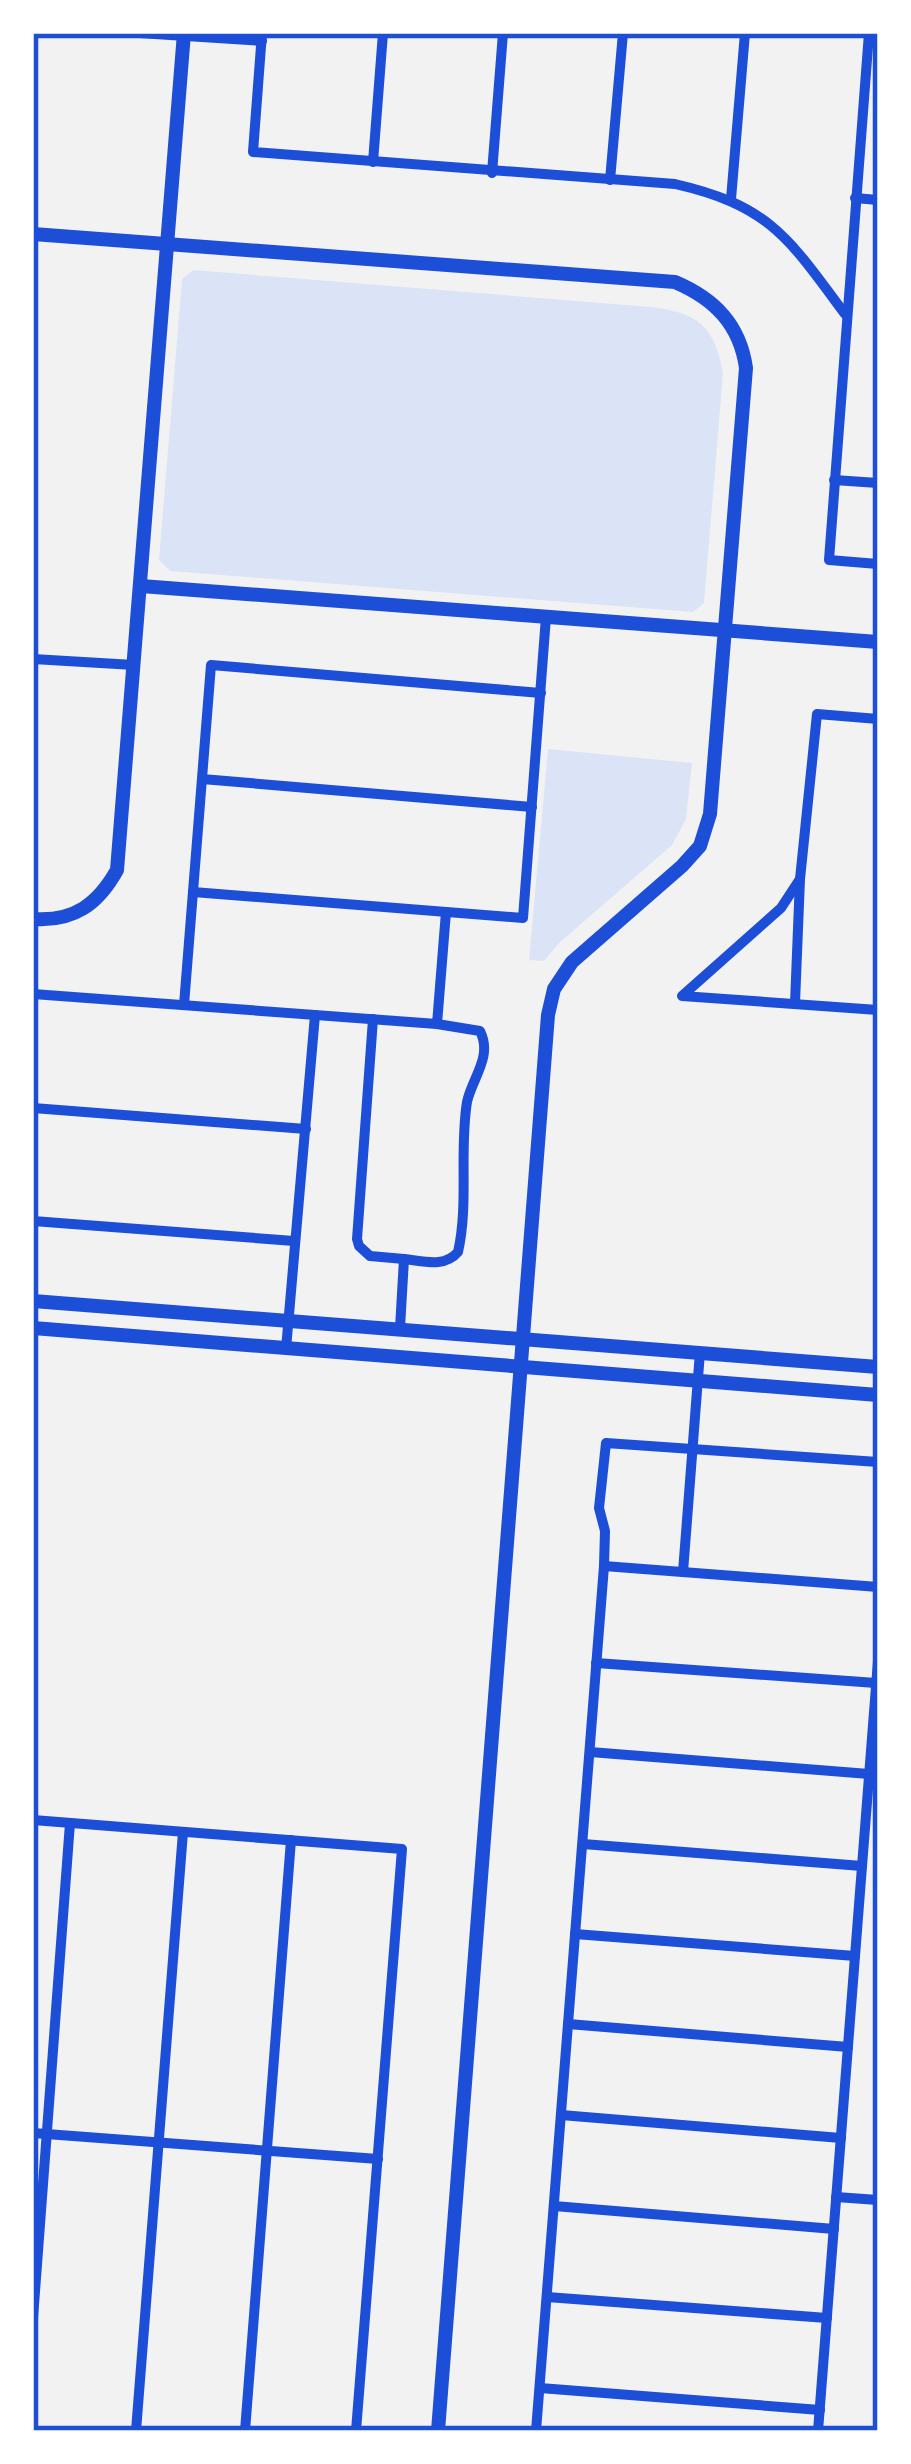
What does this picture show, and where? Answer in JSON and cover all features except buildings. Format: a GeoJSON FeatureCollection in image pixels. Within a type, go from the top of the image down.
{"type":"FeatureCollection","features":[{"type":"Feature","properties":{"kind":"street"},"geometry":{"type":"LineString","coordinates":[[139,33],[262,37],[253,152],[675,184],[731,199],[790,240],[844,314]]}},
{"type":"Feature","properties":{"kind":"street"},"geometry":{"type":"LineString","coordinates":[[374,162],[383,33]]}},
{"type":"Feature","properties":{"kind":"street"},"geometry":{"type":"LineString","coordinates":[[492,172],[503,33]]}},
{"type":"Feature","properties":{"kind":"street"},"geometry":{"type":"LineString","coordinates":[[610,180],[623,33]]}},
{"type":"Feature","properties":{"kind":"street"},"geometry":{"type":"LineString","coordinates":[[731,199],[745,33]]}},
{"type":"Feature","properties":{"kind":"street"},"geometry":{"type":"LineString","coordinates":[[868,33],[872,74],[844,314],[829,560],[878,564]]}},
{"type":"Feature","properties":{"kind":"street"},"geometry":{"type":"LineString","coordinates":[[33,919],[70,916],[89,907],[105,892],[117,870],[184,35]]}},
{"type":"Feature","properties":{"kind":"street"},"geometry":{"type":"LineString","coordinates":[[855,198],[878,200]]}},
{"type":"Feature","properties":{"kind":"street"},"geometry":{"type":"LineString","coordinates":[[33,234],[675,282],[700,293],[731,323],[743,346],[746,368],[710,814],[700,846],[682,866],[572,962],[554,989],[548,1015],[438,2431]]}},
{"type":"Feature","properties":{"kind":"street"},"geometry":{"type":"LineString","coordinates":[[834,480],[878,482]]}},
{"type":"Feature","properties":{"kind":"street"},"geometry":{"type":"LineString","coordinates":[[141,586],[878,642]]}},
{"type":"Feature","properties":{"kind":"street"},"geometry":{"type":"LineString","coordinates":[[193,892],[523,918],[546,617]]}},
{"type":"Feature","properties":{"kind":"street"},"geometry":{"type":"LineString","coordinates":[[33,659],[134,665]]}},
{"type":"Feature","properties":{"kind":"street"},"geometry":{"type":"LineString","coordinates":[[184,1005],[211,665],[541,693]]}},
{"type":"Feature","properties":{"kind":"street"},"geometry":{"type":"LineString","coordinates":[[795,1004],[800,879],[817,714],[878,719]]}},
{"type":"Feature","properties":{"kind":"street"},"geometry":{"type":"LineString","coordinates":[[202,779],[532,807]]}},
{"type":"Feature","properties":{"kind":"street"},"geometry":{"type":"LineString","coordinates":[[800,879],[781,908],[682,996],[878,1010]]}},
{"type":"Feature","properties":{"kind":"street"},"geometry":{"type":"LineString","coordinates":[[437,1024],[446,912]]}},
{"type":"Feature","properties":{"kind":"street"},"geometry":{"type":"LineString","coordinates":[[33,994],[373,1019],[472,1027],[484,1040],[482,1068],[468,1099],[460,1243],[451,1261],[370,1256],[358,1246],[373,1019]]}},
{"type":"Feature","properties":{"kind":"street"},"geometry":{"type":"LineString","coordinates":[[286,1349],[315,1015]]}},
{"type":"Feature","properties":{"kind":"street"},"geometry":{"type":"LineString","coordinates":[[33,1108],[306,1129]]}},
{"type":"Feature","properties":{"kind":"street"},"geometry":{"type":"LineString","coordinates":[[33,1221],[294,1240]]}},
{"type":"Feature","properties":{"kind":"street"},"geometry":{"type":"LineString","coordinates":[[400,1328],[404,1259]]}},
{"type":"Feature","properties":{"kind":"street"},"geometry":{"type":"LineString","coordinates":[[33,1301],[878,1366]]}},
{"type":"Feature","properties":{"kind":"street"},"geometry":{"type":"LineString","coordinates":[[33,1328],[878,1395]]}},
{"type":"Feature","properties":{"kind":"street"},"geometry":{"type":"LineString","coordinates":[[683,1572],[700,1352]]}},
{"type":"Feature","properties":{"kind":"street"},"geometry":{"type":"LineString","coordinates":[[536,2431],[604,1566],[605,1532],[598,1508],[606,1443],[878,1462]]}},
{"type":"Feature","properties":{"kind":"street"},"geometry":{"type":"LineString","coordinates":[[604,1566],[878,1586]]}},
{"type":"Feature","properties":{"kind":"street"},"geometry":{"type":"LineString","coordinates":[[818,2431],[862,1866],[872,1830],[869,1774],[878,1661]]}},
{"type":"Feature","properties":{"kind":"street"},"geometry":{"type":"LineString","coordinates":[[596,1663],[876,1683]]}},
{"type":"Feature","properties":{"kind":"street"},"geometry":{"type":"LineString","coordinates":[[590,1752],[869,1774]]}},
{"type":"Feature","properties":{"kind":"street"},"geometry":{"type":"LineString","coordinates":[[33,1820],[402,1849],[356,2431]]}},
{"type":"Feature","properties":{"kind":"street"},"geometry":{"type":"LineString","coordinates":[[33,2318],[40,2133],[70,1823]]}},
{"type":"Feature","properties":{"kind":"street"},"geometry":{"type":"LineString","coordinates":[[136,2431],[183,1832]]}},
{"type":"Feature","properties":{"kind":"street"},"geometry":{"type":"LineString","coordinates":[[244,2431],[291,1840]]}},
{"type":"Feature","properties":{"kind":"street"},"geometry":{"type":"LineString","coordinates":[[583,1844],[862,1866]]}},
{"type":"Feature","properties":{"kind":"street"},"geometry":{"type":"LineString","coordinates":[[575,1934],[855,1956]]}},
{"type":"Feature","properties":{"kind":"street"},"geometry":{"type":"LineString","coordinates":[[568,2024],[848,2047]]}},
{"type":"Feature","properties":{"kind":"street"},"geometry":{"type":"LineString","coordinates":[[561,2115],[841,2138]]}},
{"type":"Feature","properties":{"kind":"street"},"geometry":{"type":"LineString","coordinates":[[40,2133],[378,2159]]}},
{"type":"Feature","properties":{"kind":"street"},"geometry":{"type":"LineString","coordinates":[[836,2197],[878,2200]]}},
{"type":"Feature","properties":{"kind":"street"},"geometry":{"type":"LineString","coordinates":[[554,2206],[834,2229]]}},
{"type":"Feature","properties":{"kind":"street"},"geometry":{"type":"LineString","coordinates":[[547,2297],[827,2318]]}},
{"type":"Feature","properties":{"kind":"street"},"geometry":{"type":"LineString","coordinates":[[540,2388],[820,2410]]}},
{"type":"Feature","properties":{"kind":"shaded area"},"geometry":{"type":"Polygon","coordinates":[[[193,270],[651,307],[692,318],[715,343],[723,373],[704,603],[693,612],[170,571],[159,560],[182,279],[193,270]]]}},
{"type":"Feature","properties":{"kind":"shaded area"},"geometry":{"type":"Polygon","coordinates":[[[548,749],[692,763],[686,819],[672,845],[544,961],[529,960],[548,749]]]}}]}
